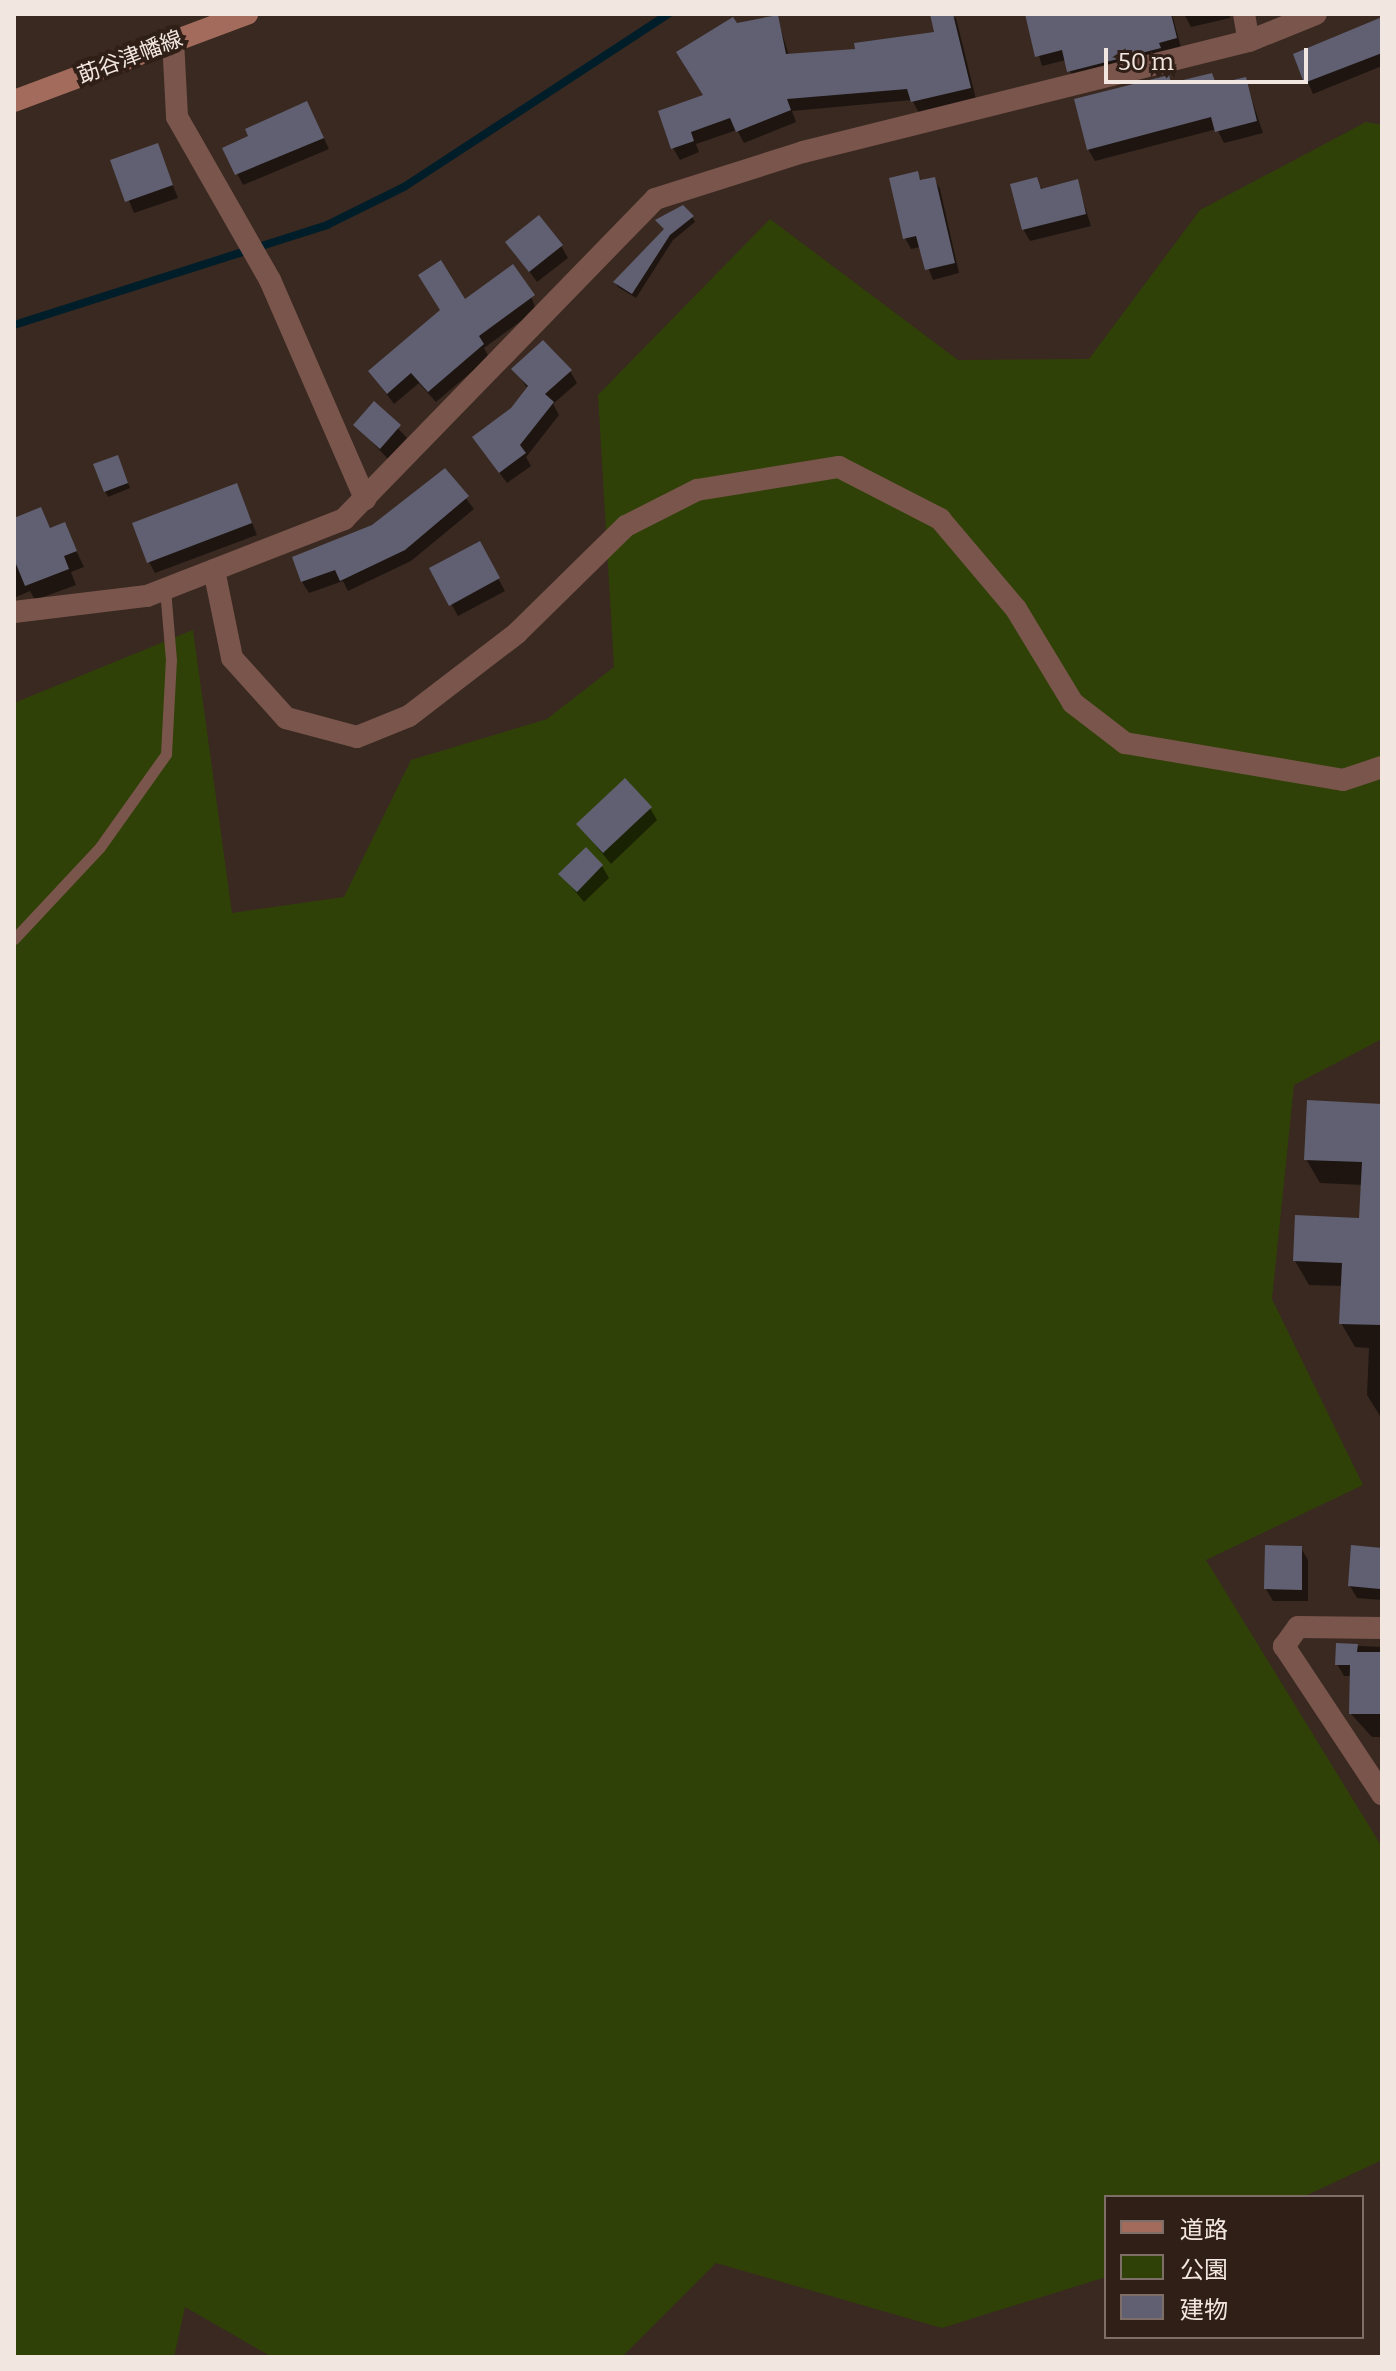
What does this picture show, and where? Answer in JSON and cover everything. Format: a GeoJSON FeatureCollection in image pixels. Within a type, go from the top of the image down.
{"type":"FeatureCollection","features":[{"type":"Feature","properties":{"kind":"main road","name":"莇谷津幡線"},"geometry":{"type":"LineString","coordinates":[[14,101],[247,14]]}},
{"type":"Feature","properties":{"kind":"street"},"geometry":{"type":"LineString","coordinates":[[1244,14],[1249,41]]}},
{"type":"Feature","properties":{"kind":"street"},"geometry":{"type":"LineString","coordinates":[[14,612],[147,596],[344,519],[655,199],[803,152],[1249,41],[1316,14]]}},
{"type":"Feature","properties":{"kind":"street"},"geometry":{"type":"LineString","coordinates":[[173,40],[177,117],[270,280],[365,499]]}},
{"type":"Feature","properties":{"kind":"street"},"geometry":{"type":"LineString","coordinates":[[214,570],[232,658],[286,718],[357,737],[409,716],[517,633],[626,526],[697,490],[839,467],[940,519],[1016,609],[1073,703],[1125,743],[1343,780],[1382,767]]}},
{"type":"Feature","properties":{"kind":"street"},"geometry":{"type":"LineString","coordinates":[[1382,1628],[1298,1627],[1284,1646],[1372,1763],[1382,1794]]}},
{"type":"Feature","properties":{"kind":"lane"},"geometry":{"type":"LineString","coordinates":[[14,939],[100,847],[166,754],[171,660],[165,588]]}},
{"type":"Feature","properties":{"kind":"green space"},"geometry":{"type":"Polygon","coordinates":[[[1366,122],[1382,125],[1382,1039],[1294,1085],[1272,1299],[1363,1485],[1206,1560],[1382,1847],[1382,2160],[1307,2195],[1104,2195],[1104,2278],[942,2328],[716,2263],[622,2357],[272,2357],[185,2307],[174,2357],[14,2357],[14,703],[193,630],[232,913],[344,897],[411,760],[547,719],[614,667],[598,395],[770,219],[958,360],[1089,359],[1200,210],[1366,122]]]}},
{"type":"Feature","properties":{"kind":"building"},"geometry":{"type":"Polygon","coordinates":[[[930,14],[953,14],[971,88],[911,102],[907,89],[787,99],[791,110],[736,132],[730,118],[691,132],[694,141],[671,149],[658,111],[703,95],[676,52],[733,17],[737,23],[778,15],[786,54],[855,49],[854,43],[934,32],[930,14]]]}},
{"type":"Feature","properties":{"kind":"building"},"geometry":{"type":"Polygon","coordinates":[[[1025,14],[1171,14],[1177,38],[1159,43],[1161,48],[1067,72],[1062,50],[1035,57],[1025,14]]]}},
{"type":"Feature","properties":{"kind":"building"},"geometry":{"type":"Polygon","coordinates":[[[1382,17],[1382,53],[1304,83],[1293,54],[1382,17]]]}},
{"type":"Feature","properties":{"kind":"building"},"geometry":{"type":"Polygon","coordinates":[[[1212,73],[1216,84],[1246,77],[1257,121],[1215,132],[1211,117],[1087,150],[1074,99],[1169,75],[1171,83],[1212,73]]]}},
{"type":"Feature","properties":{"kind":"building"},"geometry":{"type":"Polygon","coordinates":[[[307,101],[324,138],[235,175],[222,148],[248,136],[245,129],[307,101]]]}},
{"type":"Feature","properties":{"kind":"building"},"geometry":{"type":"Polygon","coordinates":[[[158,143],[173,185],[125,202],[110,160],[158,143]]]}},
{"type":"Feature","properties":{"kind":"building"},"geometry":{"type":"Polygon","coordinates":[[[918,171],[920,180],[935,177],[955,263],[925,270],[916,236],[903,239],[889,178],[918,171]]]}},
{"type":"Feature","properties":{"kind":"building"},"geometry":{"type":"Polygon","coordinates":[[[1037,177],[1041,189],[1078,179],[1086,214],[1022,230],[1010,184],[1037,177]]]}},
{"type":"Feature","properties":{"kind":"building"},"geometry":{"type":"Polygon","coordinates":[[[683,205],[694,216],[670,235],[632,294],[613,282],[664,229],[655,220],[683,205]]]}},
{"type":"Feature","properties":{"kind":"building"},"geometry":{"type":"Polygon","coordinates":[[[539,215],[563,245],[529,272],[505,242],[539,215]]]}},
{"type":"Feature","properties":{"kind":"building"},"geometry":{"type":"Polygon","coordinates":[[[441,260],[465,299],[513,264],[535,295],[479,336],[484,344],[428,392],[411,373],[387,394],[368,371],[440,310],[418,275],[441,260]]]}},
{"type":"Feature","properties":{"kind":"building"},"geometry":{"type":"Polygon","coordinates":[[[543,340],[572,370],[545,394],[554,402],[520,445],[526,453],[499,473],[472,437],[511,408],[528,386],[511,369],[543,340]]]}},
{"type":"Feature","properties":{"kind":"building"},"geometry":{"type":"Polygon","coordinates":[[[374,401],[401,425],[380,449],[353,425],[374,401]]]}},
{"type":"Feature","properties":{"kind":"building"},"geometry":{"type":"Polygon","coordinates":[[[118,455],[128,483],[104,492],[93,464],[118,455]]]}},
{"type":"Feature","properties":{"kind":"building"},"geometry":{"type":"Polygon","coordinates":[[[445,468],[469,496],[405,550],[340,581],[335,570],[301,582],[292,557],[372,525],[445,468]]]}},
{"type":"Feature","properties":{"kind":"building"},"geometry":{"type":"Polygon","coordinates":[[[237,483],[252,523],[147,563],[132,523],[237,483]]]}},
{"type":"Feature","properties":{"kind":"building"},"geometry":{"type":"Polygon","coordinates":[[[41,507],[50,528],[65,522],[77,551],[64,556],[69,569],[25,586],[14,559],[14,518],[41,507]]]}},
{"type":"Feature","properties":{"kind":"building"},"geometry":{"type":"Polygon","coordinates":[[[480,541],[500,578],[449,606],[429,568],[480,541]]]}},
{"type":"Feature","properties":{"kind":"building"},"geometry":{"type":"Polygon","coordinates":[[[625,778],[652,807],[603,853],[576,824],[625,778]]]}},
{"type":"Feature","properties":{"kind":"building"},"geometry":{"type":"Polygon","coordinates":[[[586,847],[603,865],[577,892],[558,874],[586,847]]]}},
{"type":"Feature","properties":{"kind":"building"},"geometry":{"type":"Polygon","coordinates":[[[1307,1100],[1382,1104],[1382,1325],[1339,1324],[1342,1263],[1293,1261],[1295,1215],[1359,1218],[1362,1162],[1304,1160],[1307,1100]]]}},
{"type":"Feature","properties":{"kind":"building"},"geometry":{"type":"Polygon","coordinates":[[[1265,1545],[1302,1546],[1302,1590],[1264,1589],[1265,1545]]]}},
{"type":"Feature","properties":{"kind":"building"},"geometry":{"type":"Polygon","coordinates":[[[1351,1545],[1382,1548],[1380,1589],[1348,1586],[1351,1545]]]}},
{"type":"Feature","properties":{"kind":"building"},"geometry":{"type":"Polygon","coordinates":[[[1336,1643],[1358,1644],[1357,1652],[1382,1652],[1382,1714],[1349,1714],[1350,1665],[1335,1665],[1336,1643]]]}},
{"type":"Feature","properties":{"kind":"waterway"},"geometry":{"type":"LineString","coordinates":[[14,325],[327,225],[404,187],[668,14]]}}]}
